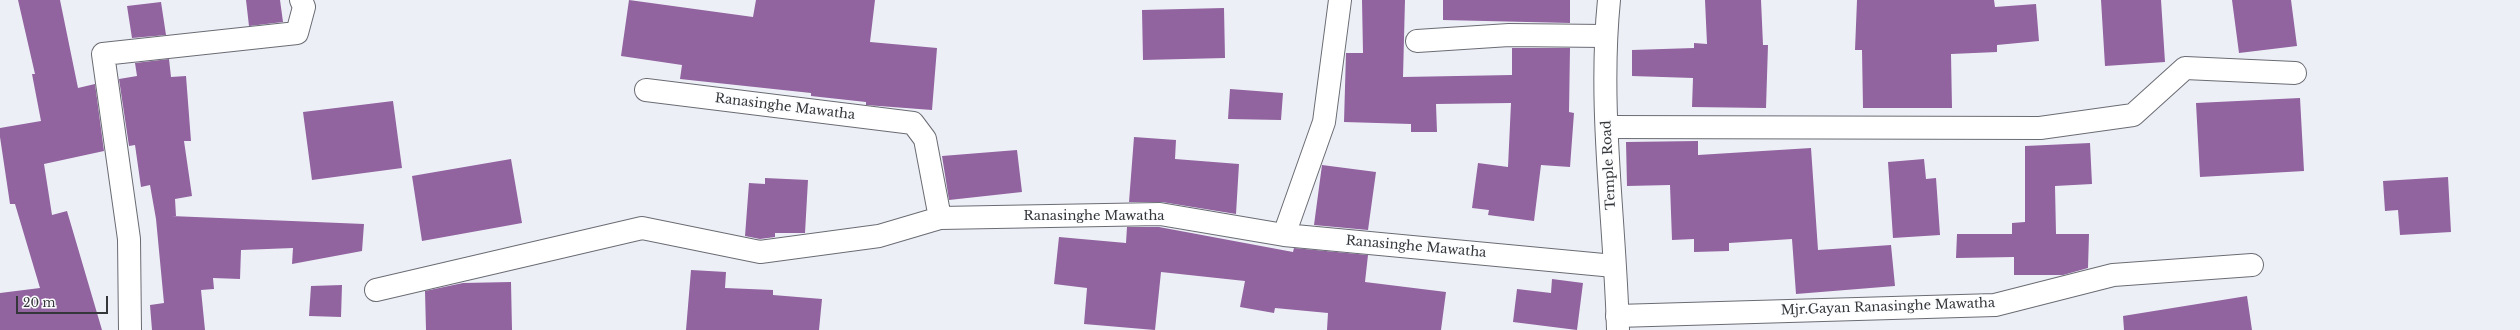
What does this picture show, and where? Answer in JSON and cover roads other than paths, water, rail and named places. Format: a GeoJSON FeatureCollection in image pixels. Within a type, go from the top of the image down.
{"type":"FeatureCollection","features":[{"type":"Feature","properties":{"kind":"street"},"geometry":{"type":"LineString","coordinates":[[130,330],[129,239],[104,54],[297,32],[304,8],[302,0]]}},
{"type":"Feature","properties":{"kind":"street"},"geometry":{"type":"LineString","coordinates":[[1284,235],[1324,122],[1340,0]]}},
{"type":"Feature","properties":{"kind":"street","name":"Temple Road"},"geometry":{"type":"LineString","coordinates":[[1609,0],[1605,36],[1607,127],[1618,323]]}},
{"type":"Feature","properties":{"kind":"street"},"geometry":{"type":"LineString","coordinates":[[1417,41],[1508,36],[1605,36]]}},
{"type":"Feature","properties":{"kind":"street"},"geometry":{"type":"LineString","coordinates":[[1607,127],[2040,128],[2133,115],[2185,68],[2295,73]]}},
{"type":"Feature","properties":{"kind":"street","name":"Ranasinghe Mawatha"},"geometry":{"type":"LineString","coordinates":[[646,90],[913,123],[925,139],[940,218],[1160,214],[1284,235],[1614,266]]}},
{"type":"Feature","properties":{"kind":"street"},"geometry":{"type":"LineString","coordinates":[[376,290],[642,228],[760,252],[879,236],[940,218]]}},
{"type":"Feature","properties":{"kind":"street","name":"Mjr.Gayan Ranasinghe Mawatha"},"geometry":{"type":"LineString","coordinates":[[1618,323],[1995,305],[2113,275],[2252,265]]}}]}
